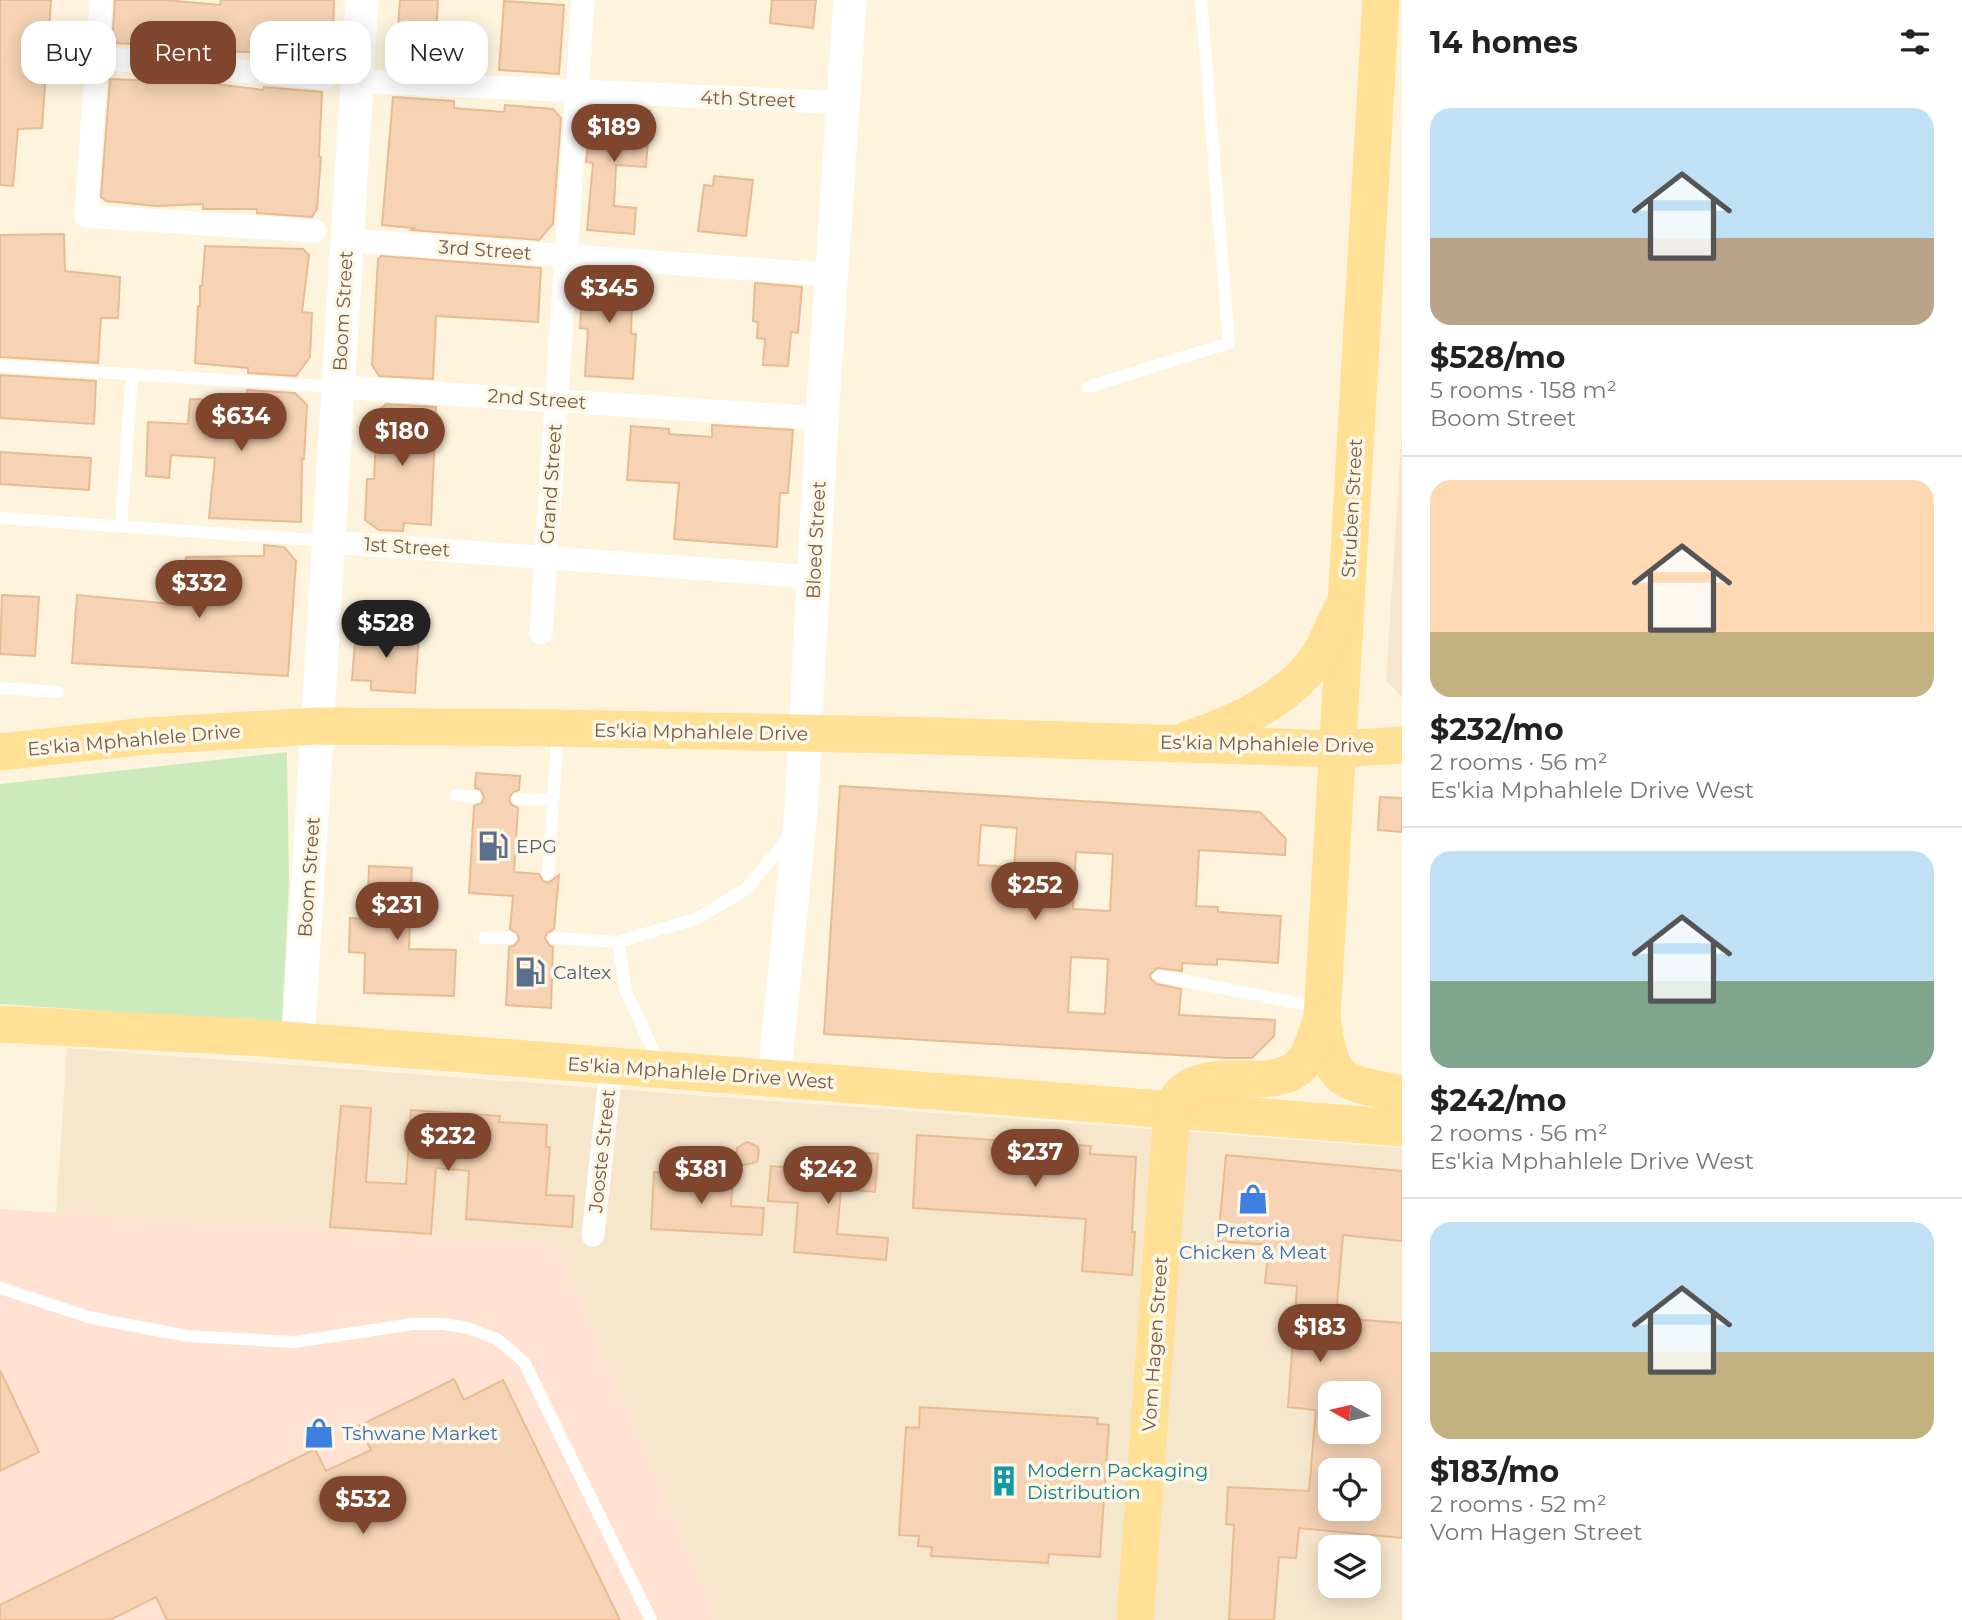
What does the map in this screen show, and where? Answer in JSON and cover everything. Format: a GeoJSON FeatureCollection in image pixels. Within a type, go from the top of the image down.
{"type":"FeatureCollection","features":[{"type":"Feature","properties":{"kind":"main road","name":"Boom Street"},"geometry":{"type":"LineString","coordinates":[[356,21],[362,0]]}},
{"type":"Feature","properties":{"kind":"main road","name":"Bloed Street"},"geometry":{"type":"LineString","coordinates":[[774,1079],[801,810],[822,418],[850,0]]}},
{"type":"Feature","properties":{"kind":"main road","name":"Struben Street"},"geometry":{"type":"LineString","coordinates":[[1323,1012],[1381,0]]}},
{"type":"Feature","properties":{"kind":"main road","name":"Boom Street"},"geometry":{"type":"LineString","coordinates":[[299,1041],[348,240],[341,84]]}},
{"type":"Feature","properties":{"kind":"main road"},"geometry":{"type":"LineString","coordinates":[[1175,744],[1254,711],[1284,693],[1320,653],[1346,600]]}},
{"type":"Feature","properties":{"kind":"main road","name":"Es'kia Mphahlele Drive"},"geometry":{"type":"LineString","coordinates":[[0,752],[147,736],[318,726],[558,728],[1338,748],[1402,745]]}},
{"type":"Feature","properties":{"kind":"main road"},"geometry":{"type":"LineString","coordinates":[[1323,1012],[1328,1057],[1346,1081],[1402,1094]]}},
{"type":"Feature","properties":{"kind":"main road"},"geometry":{"type":"LineString","coordinates":[[1182,1111],[1179,1096],[1196,1085],[1216,1080],[1277,1077],[1291,1073],[1306,1059],[1323,1012]]}},
{"type":"Feature","properties":{"kind":"main road","name":"Es'kia Mphahlele Drive West"},"geometry":{"type":"LineString","coordinates":[[0,1024],[247,1037],[1402,1128]]}},
{"type":"Feature","properties":{"kind":"main road"},"geometry":{"type":"LineString","coordinates":[[0,1050],[247,1037]]}},
{"type":"Feature","properties":{"kind":"main road","name":"Vom Hagen Street"},"geometry":{"type":"LineString","coordinates":[[1135,1620],[1182,1111]]}},
{"type":"Feature","properties":{"kind":"main road","name":"Vom Hagen Street"},"geometry":{"type":"LineString","coordinates":[[1159,1620],[1182,1111]]}},
{"type":"Feature","properties":{"kind":"street"},"geometry":{"type":"LineString","coordinates":[[100,21],[101,0]]}},
{"type":"Feature","properties":{"kind":"street","name":"Grand Street"},"geometry":{"type":"LineString","coordinates":[[541,633],[583,0]]}},
{"type":"Feature","properties":{"kind":"street","name":"4th Street"},"geometry":{"type":"LineString","coordinates":[[116,60],[250,71]]}},
{"type":"Feature","properties":{"kind":"street","name":"4th Street"},"geometry":{"type":"LineString","coordinates":[[371,81],[844,103]]}},
{"type":"Feature","properties":{"kind":"street"},"geometry":{"type":"LineString","coordinates":[[95,84],[87,217],[315,231]]}},
{"type":"Feature","properties":{"kind":"street","name":"3rd Street"},"geometry":{"type":"LineString","coordinates":[[348,240],[832,275]]}},
{"type":"Feature","properties":{"kind":"street","name":"2nd Street"},"geometry":{"type":"LineString","coordinates":[[339,387],[822,418]]}},
{"type":"Feature","properties":{"kind":"street","name":"1st Street"},"geometry":{"type":"LineString","coordinates":[[329,542],[815,577]]}},
{"type":"Feature","properties":{"kind":"street","name":"Jooste Street"},"geometry":{"type":"LineString","coordinates":[[593,1235],[611,1067]]}},
{"type":"Feature","properties":{"kind":"lane"},"geometry":{"type":"LineString","coordinates":[[1088,387],[1228,343],[1201,0]]}},
{"type":"Feature","properties":{"kind":"lane","name":"2nd Street"},"geometry":{"type":"LineString","coordinates":[[0,366],[339,387]]}},
{"type":"Feature","properties":{"kind":"lane"},"geometry":{"type":"LineString","coordinates":[[121,526],[132,374]]}},
{"type":"Feature","properties":{"kind":"lane","name":"1st Street"},"geometry":{"type":"LineString","coordinates":[[0,518],[329,542]]}},
{"type":"Feature","properties":{"kind":"lane"},"geometry":{"type":"LineString","coordinates":[[0,688],[58,692]]}},
{"type":"Feature","properties":{"kind":"lane"},"geometry":{"type":"LineString","coordinates":[[548,874],[558,728]]}},
{"type":"Feature","properties":{"kind":"lane"},"geometry":{"type":"LineString","coordinates":[[456,795],[475,797]]}},
{"type":"Feature","properties":{"kind":"lane"},"geometry":{"type":"LineString","coordinates":[[518,799],[553,800]]}},
{"type":"Feature","properties":{"kind":"lane"},"geometry":{"type":"LineString","coordinates":[[554,939],[618,942],[698,918],[746,889],[782,846],[801,810]]}},
{"type":"Feature","properties":{"kind":"lane"},"geometry":{"type":"LineString","coordinates":[[484,938],[510,938]]}},
{"type":"Feature","properties":{"kind":"lane"},"geometry":{"type":"LineString","coordinates":[[618,942],[626,992],[663,1070]]}},
{"type":"Feature","properties":{"kind":"lane"},"geometry":{"type":"LineString","coordinates":[[1159,976],[1323,1012]]}},
{"type":"Feature","properties":{"kind":"lane"},"geometry":{"type":"LineString","coordinates":[[0,1287],[92,1318],[188,1336],[294,1342],[413,1324],[444,1324],[468,1328],[497,1339],[524,1362],[651,1620]]}},
{"type":"Feature","properties":{"kind":"shaded area"},"geometry":{"type":"Polygon","coordinates":[[[1402,427],[1402,697],[1386,681],[1402,427]]]}},
{"type":"Feature","properties":{"kind":"shaded area"},"geometry":{"type":"Polygon","coordinates":[[[67,1048],[1402,1148],[1402,1620],[718,1620],[557,1245],[56,1213],[67,1048]]]}},
{"type":"Feature","properties":{"kind":"shaded area","name":"Tshwane Market"},"geometry":{"type":"Polygon","coordinates":[[[0,1209],[557,1245],[718,1620],[0,1620],[0,1209]]]}},
{"type":"Feature","properties":{"kind":"green space"},"geometry":{"type":"Polygon","coordinates":[[[287,752],[289,885],[282,1023],[0,1004],[0,784],[287,752]]]}},
{"type":"Feature","properties":{"kind":"building"},"geometry":{"type":"Polygon","coordinates":[[[0,0],[51,0],[50,21],[21,21],[21,84],[45,84],[42,128],[18,129],[13,186],[0,185],[0,0]]]}},
{"type":"Feature","properties":{"kind":"building"},"geometry":{"type":"Polygon","coordinates":[[[115,0],[164,0],[220,5],[221,0],[334,0],[333,21],[250,21],[250,52],[236,52],[236,21],[130,21],[130,44],[116,43],[116,21],[114,21],[115,0]]]}},
{"type":"Feature","properties":{"kind":"building"},"geometry":{"type":"Polygon","coordinates":[[[400,0],[438,0],[437,21],[398,21],[400,0]]]}},
{"type":"Feature","properties":{"kind":"building"},"geometry":{"type":"Polygon","coordinates":[[[772,0],[816,0],[813,28],[770,23],[772,0]]]}},
{"type":"Feature","properties":{"kind":"building"},"geometry":{"type":"Polygon","coordinates":[[[504,1],[564,5],[559,74],[499,70],[504,1]]]}},
{"type":"Feature","properties":{"kind":"building"},"geometry":{"type":"Polygon","coordinates":[[[116,79],[130,80],[130,84],[216,84],[263,90],[264,87],[322,92],[317,209],[312,217],[257,213],[257,209],[203,209],[203,204],[157,206],[106,201],[101,197],[110,84],[116,84],[116,79]]]}},
{"type":"Feature","properties":{"kind":"building"},"geometry":{"type":"Polygon","coordinates":[[[393,97],[454,101],[454,108],[504,112],[505,105],[553,109],[561,118],[553,224],[539,240],[411,230],[414,228],[382,225],[393,97]]]}},
{"type":"Feature","properties":{"kind":"building"},"geometry":{"type":"Polygon","coordinates":[[[593,107],[650,111],[646,167],[616,165],[614,206],[636,208],[634,234],[587,230],[593,163],[586,162],[593,107]]]}},
{"type":"Feature","properties":{"kind":"building"},"geometry":{"type":"Polygon","coordinates":[[[714,176],[753,180],[746,236],[698,231],[704,185],[713,186],[714,176]]]}},
{"type":"Feature","properties":{"kind":"building"},"geometry":{"type":"Polygon","coordinates":[[[64,234],[65,271],[120,277],[118,318],[101,318],[98,363],[0,357],[0,235],[64,234]]]}},
{"type":"Feature","properties":{"kind":"building"},"geometry":{"type":"Polygon","coordinates":[[[205,246],[303,249],[309,255],[302,312],[312,313],[310,357],[296,376],[248,373],[248,368],[195,363],[205,246]]]}},
{"type":"Feature","properties":{"kind":"building"},"geometry":{"type":"Polygon","coordinates":[[[381,256],[541,268],[538,322],[436,316],[433,379],[379,376],[372,365],[378,259],[381,256]]]}},
{"type":"Feature","properties":{"kind":"building"},"geometry":{"type":"Polygon","coordinates":[[[590,272],[633,275],[631,334],[636,334],[633,379],[585,376],[588,329],[580,328],[583,281],[590,272]]]}},
{"type":"Feature","properties":{"kind":"building"},"geometry":{"type":"Polygon","coordinates":[[[755,283],[802,287],[798,333],[791,332],[788,366],[763,365],[765,339],[757,338],[758,322],[753,321],[755,283]]]}},
{"type":"Feature","properties":{"kind":"building"},"geometry":{"type":"Polygon","coordinates":[[[0,375],[96,381],[94,424],[0,418],[0,375]]]}},
{"type":"Feature","properties":{"kind":"building"},"geometry":{"type":"Polygon","coordinates":[[[247,390],[295,393],[307,405],[302,459],[301,522],[209,518],[215,458],[171,455],[169,478],[146,476],[148,422],[188,424],[190,399],[246,401],[247,390]]]}},
{"type":"Feature","properties":{"kind":"building"},"geometry":{"type":"Polygon","coordinates":[[[386,404],[436,407],[431,525],[404,523],[403,531],[379,530],[365,520],[367,479],[374,479],[377,412],[386,404]]]}},
{"type":"Feature","properties":{"kind":"building"},"geometry":{"type":"Polygon","coordinates":[[[712,425],[793,430],[788,493],[780,493],[777,547],[674,539],[679,483],[627,480],[631,426],[669,429],[669,434],[712,437],[712,425]]]}},
{"type":"Feature","properties":{"kind":"building"},"geometry":{"type":"Polygon","coordinates":[[[0,452],[91,458],[89,490],[0,484],[0,452]]]}},
{"type":"Feature","properties":{"kind":"building"},"geometry":{"type":"Polygon","coordinates":[[[264,545],[284,547],[296,561],[288,676],[72,663],[77,595],[183,605],[186,557],[264,556],[264,545]]]}},
{"type":"Feature","properties":{"kind":"building"},"geometry":{"type":"Polygon","coordinates":[[[2,595],[39,597],[35,656],[0,654],[2,595]]]}},
{"type":"Feature","properties":{"kind":"building"},"geometry":{"type":"Polygon","coordinates":[[[356,628],[419,633],[415,693],[371,690],[371,681],[352,680],[356,628]]]}},
{"type":"Feature","properties":{"kind":"building"},"geometry":{"type":"Polygon","coordinates":[[[476,773],[520,776],[519,790],[513,792],[509,798],[511,804],[518,808],[514,872],[539,874],[543,881],[548,883],[559,875],[554,929],[547,933],[545,938],[553,947],[551,1008],[506,1005],[509,947],[515,945],[519,939],[517,933],[510,929],[513,896],[469,893],[474,806],[482,803],[484,797],[481,790],[475,788],[476,773]]]}},
{"type":"Feature","properties":{"kind":"building"},"geometry":{"type":"Polygon","coordinates":[[[840,786],[1260,812],[1286,839],[1285,855],[1199,850],[1196,906],[1218,907],[1218,912],[1281,916],[1278,963],[1217,959],[1217,965],[1182,963],[1182,971],[1157,968],[1150,975],[1157,984],[1181,989],[1179,1015],[1275,1020],[1274,1036],[1252,1058],[824,1034],[840,786]],[[981,825],[978,865],[1014,867],[1017,828],[981,825]],[[1076,852],[1073,909],[1110,911],[1113,854],[1076,852]],[[1071,957],[1068,1012],[1105,1014],[1108,959],[1071,957]]]}},
{"type":"Feature","properties":{"kind":"building"},"geometry":{"type":"Polygon","coordinates":[[[1380,797],[1402,798],[1402,832],[1378,830],[1380,797]]]}},
{"type":"Feature","properties":{"kind":"building"},"geometry":{"type":"Polygon","coordinates":[[[369,866],[412,868],[409,949],[456,950],[454,996],[364,993],[365,953],[349,952],[350,918],[367,919],[369,866]]]}},
{"type":"Feature","properties":{"kind":"building"},"geometry":{"type":"Polygon","coordinates":[[[341,1106],[371,1108],[366,1182],[406,1184],[411,1110],[500,1116],[499,1122],[547,1125],[546,1147],[550,1147],[546,1195],[574,1196],[572,1227],[466,1219],[469,1171],[436,1168],[431,1234],[330,1227],[341,1106]]]}},
{"type":"Feature","properties":{"kind":"building"},"geometry":{"type":"Polygon","coordinates":[[[917,1135],[1091,1146],[1090,1154],[1136,1157],[1132,1275],[1082,1271],[1086,1219],[913,1208],[917,1135]]]}},
{"type":"Feature","properties":{"kind":"building"},"geometry":{"type":"Polygon","coordinates":[[[747,1142],[757,1146],[757,1162],[740,1166],[737,1148],[747,1142]]]}},
{"type":"Feature","properties":{"kind":"building"},"geometry":{"type":"Polygon","coordinates":[[[844,1151],[878,1154],[875,1192],[841,1189],[837,1234],[888,1238],[886,1260],[794,1252],[798,1203],[768,1201],[771,1166],[842,1172],[844,1151]]]}},
{"type":"Feature","properties":{"kind":"building"},"geometry":{"type":"Polygon","coordinates":[[[1226,1155],[1402,1171],[1402,1241],[1343,1235],[1337,1304],[1341,1305],[1340,1318],[1402,1323],[1402,1538],[1299,1528],[1296,1558],[1279,1557],[1274,1620],[1229,1620],[1234,1525],[1226,1524],[1228,1487],[1309,1491],[1316,1410],[1288,1407],[1297,1286],[1265,1283],[1269,1245],[1218,1241],[1226,1155]]]}},
{"type":"Feature","properties":{"kind":"building"},"geometry":{"type":"Polygon","coordinates":[[[654,1172],[733,1177],[731,1206],[764,1208],[762,1235],[651,1229],[654,1172]]]}},
{"type":"Feature","properties":{"kind":"building"},"geometry":{"type":"Polygon","coordinates":[[[0,1370],[39,1452],[0,1471],[0,1370]]]}},
{"type":"Feature","properties":{"kind":"building"},"geometry":{"type":"Polygon","coordinates":[[[454,1379],[464,1400],[503,1380],[620,1620],[167,1620],[156,1597],[110,1620],[0,1620],[0,1605],[315,1449],[326,1471],[371,1450],[359,1426],[454,1379]]]}},
{"type":"Feature","properties":{"kind":"building","name":"Modern Packaging Distribution"},"geometry":{"type":"Polygon","coordinates":[[[920,1407],[1098,1418],[1097,1424],[1109,1425],[1100,1557],[1049,1554],[1048,1563],[931,1556],[932,1547],[918,1546],[919,1536],[899,1535],[906,1427],[919,1428],[920,1407]]]}},
{"type":"Feature","properties":{"kind":"place","name":"EPG"},"geometry":{"type":"Point","coordinates":[493,846]}},
{"type":"Feature","properties":{"kind":"place","name":"Caltex"},"geometry":{"type":"Point","coordinates":[530,972]}},
{"type":"Feature","properties":{"kind":"place","name":"Pretoria Chicken & Meat"},"geometry":{"type":"Point","coordinates":[1253,1199]}},
{"type":"Feature","properties":{"kind":"place","name":"Tshwane Market"},"geometry":{"type":"Point","coordinates":[319,1433]}},
{"type":"Feature","properties":{"kind":"place","name":"Modern Packaging Distribution"},"geometry":{"type":"Point","coordinates":[1004,1481]}}]}
